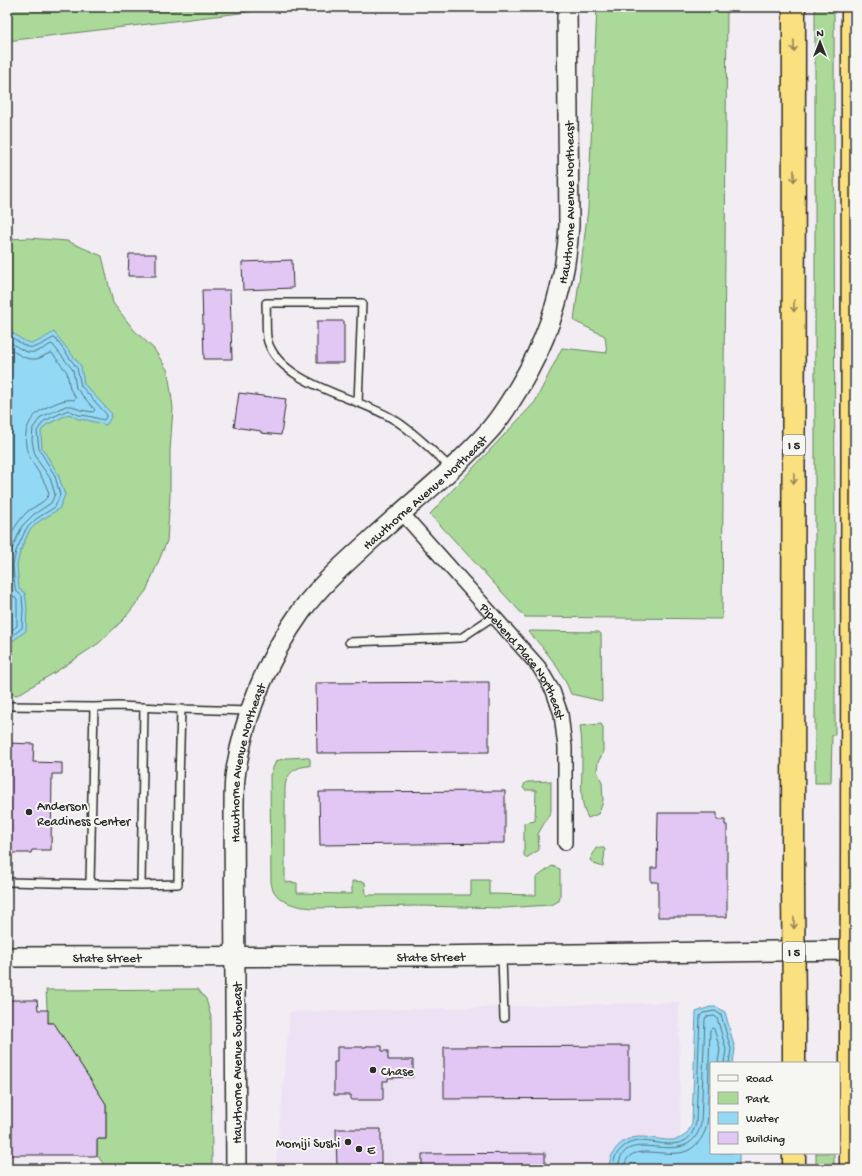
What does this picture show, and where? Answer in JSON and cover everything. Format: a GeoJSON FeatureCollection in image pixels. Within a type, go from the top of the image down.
{"type":"FeatureCollection","features":[{"type":"Feature","properties":{"kind":"highway","name":"I 5"},"geometry":{"type":"LineString","coordinates":[[794,7],[794,1062]]}},
{"type":"Feature","properties":{"kind":"highway"},"geometry":{"type":"LineString","coordinates":[[851,1169],[852,7]]}},
{"type":"Feature","properties":{"kind":"highway"},"geometry":{"type":"LineString","coordinates":[[794,1154],[794,1169]]}},
{"type":"Feature","properties":{"kind":"main road","name":"Hawthorne Avenue Northeast"},"geometry":{"type":"LineString","coordinates":[[235,957],[234,805],[236,772],[241,744],[254,699],[276,649],[302,610],[331,577],[451,468],[489,431],[507,409],[533,364],[548,333],[558,297],[568,249],[567,7]]}},
{"type":"Feature","properties":{"kind":"main road","name":"State Street"},"geometry":{"type":"LineString","coordinates":[[7,957],[502,955],[855,950]]}},
{"type":"Feature","properties":{"kind":"main road","name":"Hawthorne Avenue Southeast"},"geometry":{"type":"LineString","coordinates":[[235,957],[236,1169]]}},
{"type":"Feature","properties":{"kind":"street","name":"Pipebend Place Northeast"},"geometry":{"type":"LineString","coordinates":[[401,512],[539,667],[553,691],[560,714],[565,748],[565,842]]}},
{"type":"Feature","properties":{"kind":"lane"},"geometry":{"type":"LineString","coordinates":[[358,403],[362,303],[266,303],[268,342],[279,362],[307,381],[392,418],[407,428],[451,468]]}},
{"type":"Feature","properties":{"kind":"lane"},"geometry":{"type":"LineString","coordinates":[[349,642],[461,638],[494,616]]}},
{"type":"Feature","properties":{"kind":"lane"},"geometry":{"type":"LineString","coordinates":[[7,706],[144,707],[251,711]]}},
{"type":"Feature","properties":{"kind":"lane"},"geometry":{"type":"LineString","coordinates":[[90,883],[94,707]]}},
{"type":"Feature","properties":{"kind":"lane"},"geometry":{"type":"LineString","coordinates":[[141,884],[144,707]]}},
{"type":"Feature","properties":{"kind":"lane"},"geometry":{"type":"LineString","coordinates":[[7,882],[178,884],[181,709]]}},
{"type":"Feature","properties":{"kind":"lane"},"geometry":{"type":"LineString","coordinates":[[502,955],[504,1018]]}},
{"type":"Feature","properties":{"kind":"shaded area"},"geometry":{"type":"Polygon","coordinates":[[[679,1002],[681,1169],[275,1169],[290,1012],[679,1002]]]}},
{"type":"Feature","properties":{"kind":"green space"},"geometry":{"type":"Polygon","coordinates":[[[7,7],[290,7],[7,41],[7,7]]]}},
{"type":"Feature","properties":{"kind":"green space"},"geometry":{"type":"Polygon","coordinates":[[[597,7],[727,7],[722,619],[525,617],[430,514],[535,402],[562,348],[607,353],[605,336],[574,321],[588,209],[597,7]]]}},
{"type":"Feature","properties":{"kind":"green space"},"geometry":{"type":"Polygon","coordinates":[[[815,7],[834,7],[835,735],[832,735],[831,783],[815,783],[815,7]]]}},
{"type":"Feature","properties":{"kind":"green space"},"geometry":{"type":"Polygon","coordinates":[[[29,238],[67,241],[102,256],[113,303],[134,330],[154,349],[168,371],[173,408],[167,541],[146,591],[124,619],[99,643],[54,673],[17,695],[7,694],[7,239],[29,238]]]}},
{"type":"Feature","properties":{"kind":"green space"},"geometry":{"type":"Polygon","coordinates":[[[529,632],[599,632],[601,634],[602,701],[571,694],[558,669],[529,632]]]}},
{"type":"Feature","properties":{"kind":"green space"},"geometry":{"type":"Polygon","coordinates":[[[601,724],[603,727],[603,753],[598,762],[597,771],[602,782],[603,800],[598,814],[588,818],[582,799],[582,749],[580,726],[601,724]]]}},
{"type":"Feature","properties":{"kind":"green space"},"geometry":{"type":"Polygon","coordinates":[[[307,757],[310,759],[310,766],[300,767],[293,771],[287,778],[285,787],[285,882],[297,883],[297,893],[352,894],[352,881],[365,882],[366,895],[471,895],[471,880],[489,880],[489,894],[536,895],[536,878],[552,866],[560,869],[559,901],[550,905],[504,908],[417,906],[314,908],[294,905],[281,899],[276,895],[271,882],[270,775],[276,761],[286,758],[307,757]]]}},
{"type":"Feature","properties":{"kind":"green space"},"geometry":{"type":"Polygon","coordinates":[[[551,781],[551,811],[538,834],[539,850],[526,858],[524,855],[524,823],[535,821],[536,790],[525,790],[523,788],[525,783],[528,782],[551,781]]]}},
{"type":"Feature","properties":{"kind":"green space"},"geometry":{"type":"Polygon","coordinates":[[[596,848],[604,848],[605,850],[603,867],[594,864],[590,860],[596,848]]]}},
{"type":"Feature","properties":{"kind":"green space"},"geometry":{"type":"Polygon","coordinates":[[[198,989],[206,999],[211,1017],[212,1169],[107,1169],[97,1155],[97,1139],[106,1139],[106,1104],[54,1023],[48,1023],[46,990],[198,989]]]}},
{"type":"Feature","properties":{"kind":"green space"},"geometry":{"type":"Polygon","coordinates":[[[816,1154],[834,1154],[834,1169],[816,1169],[816,1154]]]}},
{"type":"Feature","properties":{"kind":"water"},"geometry":{"type":"Polygon","coordinates":[[[7,329],[21,339],[30,343],[39,341],[54,332],[81,366],[84,384],[112,414],[106,425],[78,419],[69,414],[46,425],[41,431],[42,448],[58,474],[65,495],[59,509],[38,522],[29,531],[20,552],[17,565],[19,589],[25,593],[27,608],[26,631],[7,645],[7,329]]]}},
{"type":"Feature","properties":{"kind":"water"},"geometry":{"type":"Polygon","coordinates":[[[710,1007],[717,1007],[725,1012],[735,1049],[733,1062],[710,1062],[710,1154],[739,1154],[739,1169],[609,1169],[610,1160],[614,1151],[626,1140],[635,1137],[669,1140],[677,1139],[684,1136],[688,1132],[692,1123],[696,1012],[710,1007]]]}},
{"type":"Feature","properties":{"kind":"building"},"geometry":{"type":"Polygon","coordinates":[[[129,254],[156,254],[156,276],[128,276],[129,254]]]}},
{"type":"Feature","properties":{"kind":"building"},"geometry":{"type":"Polygon","coordinates":[[[292,260],[293,288],[243,290],[242,262],[292,260]]]}},
{"type":"Feature","properties":{"kind":"building"},"geometry":{"type":"Polygon","coordinates":[[[202,290],[230,290],[232,359],[204,359],[202,290]]]}},
{"type":"Feature","properties":{"kind":"building"},"geometry":{"type":"Polygon","coordinates":[[[317,321],[344,321],[344,363],[317,363],[317,321]]]}},
{"type":"Feature","properties":{"kind":"building"},"geometry":{"type":"Polygon","coordinates":[[[239,393],[286,399],[281,435],[261,433],[261,431],[234,427],[239,393]]]}},
{"type":"Feature","properties":{"kind":"building"},"geometry":{"type":"Polygon","coordinates":[[[489,682],[489,752],[317,753],[316,683],[489,682]]]}},
{"type":"Feature","properties":{"kind":"building","name":"Anderson Readiness Center"},"geometry":{"type":"Polygon","coordinates":[[[7,743],[34,744],[33,762],[62,763],[62,774],[52,774],[51,850],[32,850],[31,853],[7,853],[7,743]]]}},
{"type":"Feature","properties":{"kind":"building"},"geometry":{"type":"Polygon","coordinates":[[[505,791],[505,843],[320,845],[319,792],[505,791]]]}},
{"type":"Feature","properties":{"kind":"building"},"geometry":{"type":"Polygon","coordinates":[[[658,813],[717,813],[717,820],[725,820],[725,825],[727,825],[727,917],[658,917],[658,882],[651,882],[651,868],[657,868],[658,813]]]}},
{"type":"Feature","properties":{"kind":"building"},"geometry":{"type":"Polygon","coordinates":[[[7,1000],[37,1000],[38,1010],[48,1010],[48,1023],[54,1023],[106,1104],[106,1139],[97,1139],[97,1155],[7,1155],[7,1000]]]}},
{"type":"Feature","properties":{"kind":"building","name":"Chase"},"geometry":{"type":"Polygon","coordinates":[[[382,1046],[382,1051],[388,1051],[388,1060],[413,1060],[413,1077],[388,1078],[388,1081],[383,1081],[383,1100],[351,1100],[351,1095],[334,1095],[334,1062],[337,1062],[337,1047],[382,1046]]]}},
{"type":"Feature","properties":{"kind":"building"},"geometry":{"type":"Polygon","coordinates":[[[629,1046],[629,1098],[444,1099],[444,1047],[629,1046]]]}},
{"type":"Feature","properties":{"kind":"building","name":"E"},"geometry":{"type":"Polygon","coordinates":[[[336,1129],[381,1129],[381,1169],[337,1169],[336,1129]]]}},
{"type":"Feature","properties":{"kind":"building"},"geometry":{"type":"Polygon","coordinates":[[[545,1153],[545,1169],[422,1169],[422,1154],[545,1153]]]}},
{"type":"Feature","properties":{"kind":"place","name":"Anderson Readiness Center"},"geometry":{"type":"Point","coordinates":[29,812]}},
{"type":"Feature","properties":{"kind":"place","name":"Chase"},"geometry":{"type":"Point","coordinates":[373,1070]}},
{"type":"Feature","properties":{"kind":"place","name":"Momiji Sushi"},"geometry":{"type":"Point","coordinates":[348,1142]}},
{"type":"Feature","properties":{"kind":"place","name":"E"},"geometry":{"type":"Point","coordinates":[359,1149]}}]}
